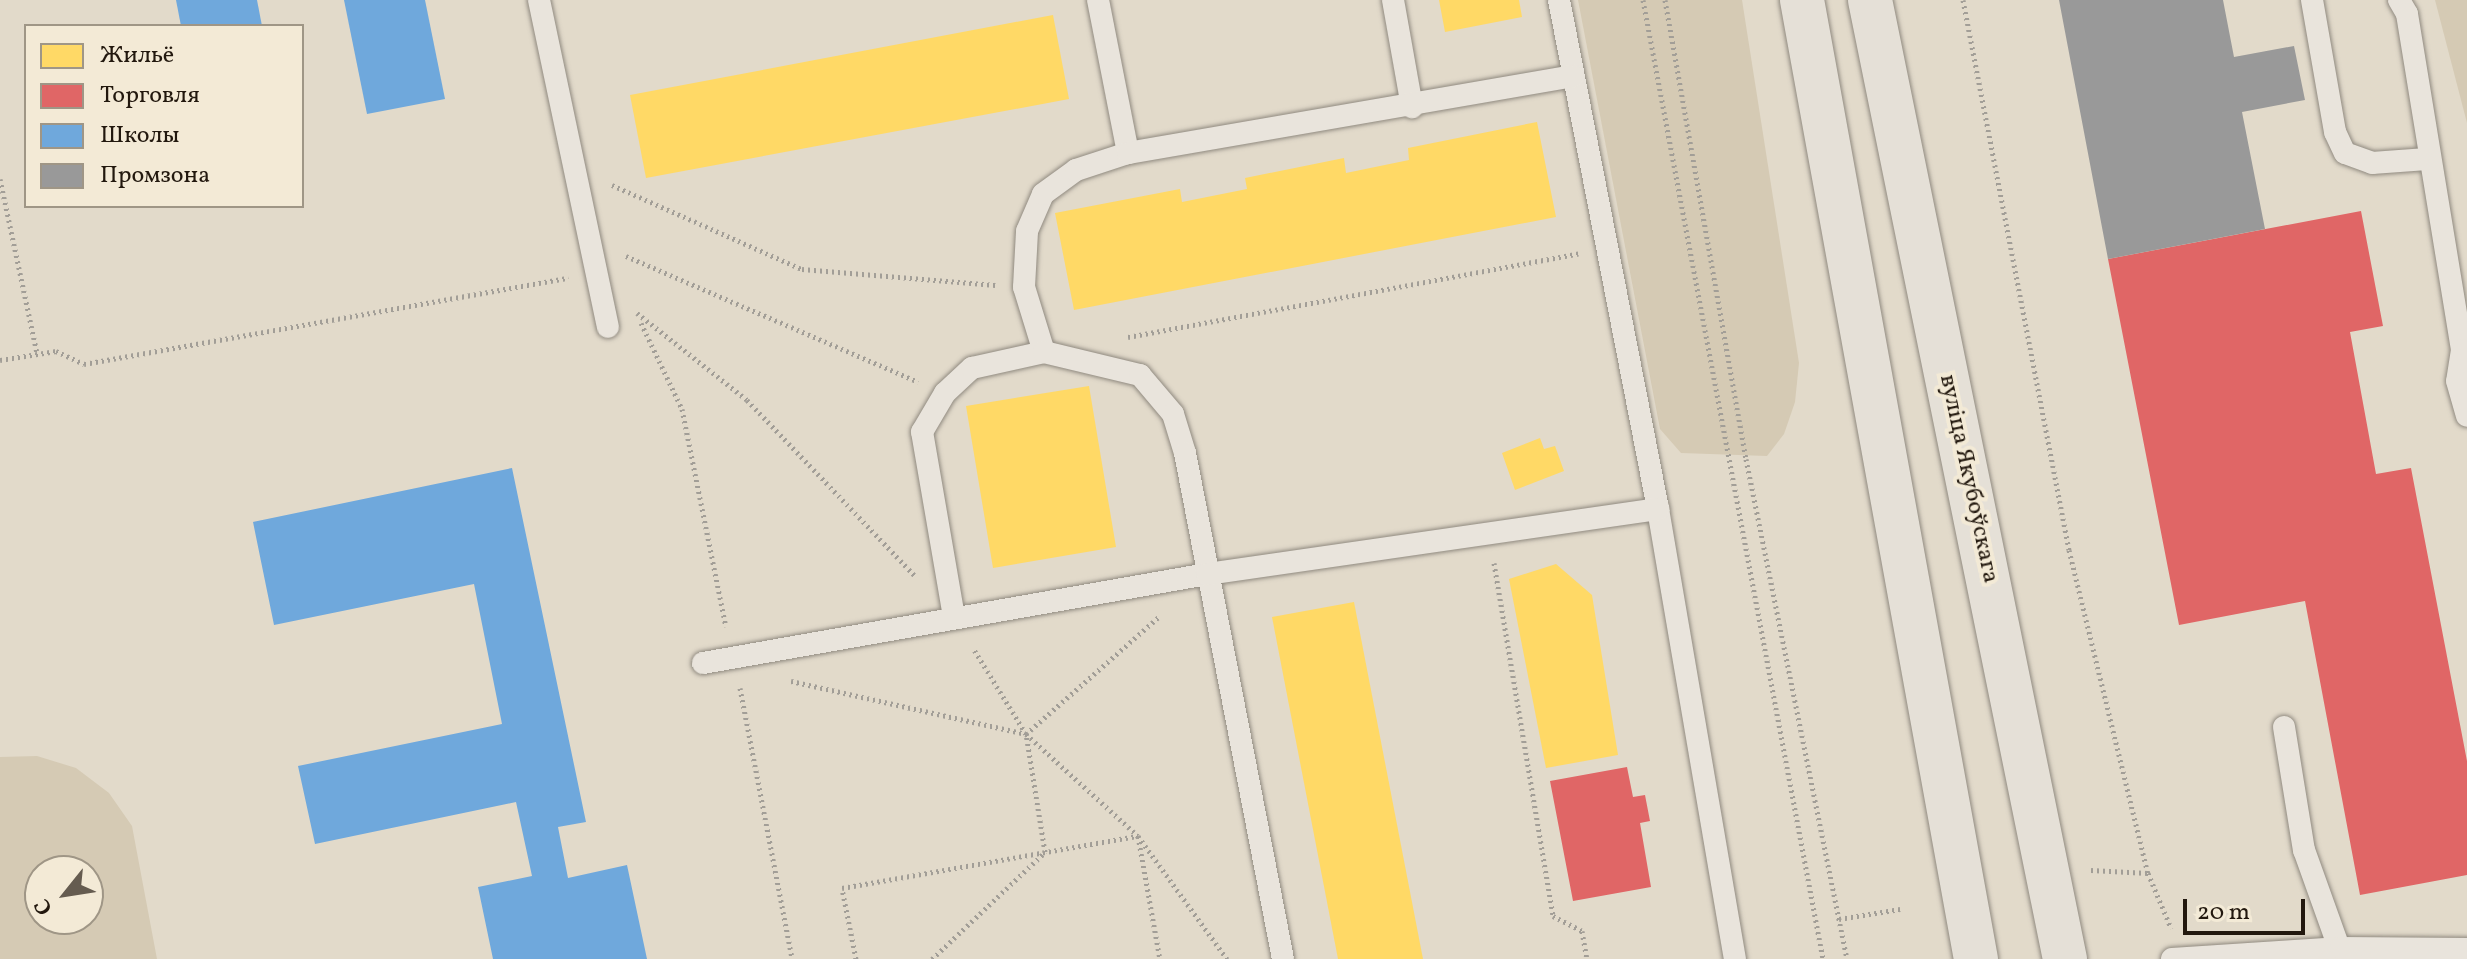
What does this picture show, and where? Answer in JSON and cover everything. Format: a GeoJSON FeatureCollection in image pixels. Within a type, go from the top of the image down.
{"type":"FeatureCollection","features":[{"type":"Feature","properties":{"kind":"main road"},"geometry":{"type":"LineString","coordinates":[[1802,0],[1976,959]]}},
{"type":"Feature","properties":{"kind":"main road","name":"вуліца Якубоўскага"},"geometry":{"type":"LineString","coordinates":[[1870,0],[2065,959]]}},
{"type":"Feature","properties":{"kind":"lane"},"geometry":{"type":"LineString","coordinates":[[539,0],[608,327]]}},
{"type":"Feature","properties":{"kind":"lane"},"geometry":{"type":"LineString","coordinates":[[1098,0],[1128,153]]}},
{"type":"Feature","properties":{"kind":"lane"},"geometry":{"type":"LineString","coordinates":[[1393,0],[1412,107]]}},
{"type":"Feature","properties":{"kind":"lane"},"geometry":{"type":"LineString","coordinates":[[1559,0],[1658,509],[1735,959]]}},
{"type":"Feature","properties":{"kind":"lane"},"geometry":{"type":"LineString","coordinates":[[2312,0],[2335,132],[2345,153],[2372,163],[2427,159]]}},
{"type":"Feature","properties":{"kind":"lane"},"geometry":{"type":"LineString","coordinates":[[2399,0],[2407,14],[2427,159],[2462,350],[2457,381],[2466,406]]}},
{"type":"Feature","properties":{"kind":"lane"},"geometry":{"type":"LineString","coordinates":[[1044,352],[1024,287],[1027,231],[1043,194],[1076,170],[1128,153],[1412,107],[1573,76]]}},
{"type":"Feature","properties":{"kind":"lane"},"geometry":{"type":"LineString","coordinates":[[954,617],[922,432],[945,393],[972,368],[1044,352],[1140,375],[1173,414],[1185,453],[1283,959]]}},
{"type":"Feature","properties":{"kind":"lane"},"geometry":{"type":"LineString","coordinates":[[703,663],[734,663],[954,617],[1207,574],[1658,509]]}},
{"type":"Feature","properties":{"kind":"lane"},"geometry":{"type":"LineString","coordinates":[[2284,727],[2304,850],[2342,954]]}},
{"type":"Feature","properties":{"kind":"lane"},"geometry":{"type":"LineString","coordinates":[[2177,958],[2467,949]]}},
{"type":"Feature","properties":{"kind":"path"},"geometry":{"type":"LineString","coordinates":[[1643,0],[1823,959]]}},
{"type":"Feature","properties":{"kind":"path"},"geometry":{"type":"LineString","coordinates":[[1665,0],[1746,459],[1847,959]]}},
{"type":"Feature","properties":{"kind":"path"},"geometry":{"type":"LineString","coordinates":[[1963,0],[2069,550],[2148,873],[2177,958]]}},
{"type":"Feature","properties":{"kind":"path"},"geometry":{"type":"LineString","coordinates":[[0,179],[37,353]]}},
{"type":"Feature","properties":{"kind":"path"},"geometry":{"type":"LineString","coordinates":[[609,197],[607,183],[802,269],[1024,287]]}},
{"type":"Feature","properties":{"kind":"path"},"geometry":{"type":"LineString","coordinates":[[1122,338],[1607,249]]}},
{"type":"Feature","properties":{"kind":"path"},"geometry":{"type":"LineString","coordinates":[[624,268],[621,254],[945,393]]}},
{"type":"Feature","properties":{"kind":"path"},"geometry":{"type":"LineString","coordinates":[[0,360],[56,351],[84,364],[596,273]]}},
{"type":"Feature","properties":{"kind":"path"},"geometry":{"type":"LineString","coordinates":[[632,297],[635,311],[682,409],[792,959]]}},
{"type":"Feature","properties":{"kind":"path"},"geometry":{"type":"LineString","coordinates":[[635,311],[747,400],[954,617],[1026,734],[1138,836],[1227,959]]}},
{"type":"Feature","properties":{"kind":"path"},"geometry":{"type":"LineString","coordinates":[[1489,533],[1553,916],[1582,931],[1587,959]]}},
{"type":"Feature","properties":{"kind":"path"},"geometry":{"type":"LineString","coordinates":[[1026,734],[1207,574]]}},
{"type":"Feature","properties":{"kind":"path"},"geometry":{"type":"LineString","coordinates":[[734,663],[1026,734]]}},
{"type":"Feature","properties":{"kind":"path"},"geometry":{"type":"LineString","coordinates":[[1026,734],[1045,852]]}},
{"type":"Feature","properties":{"kind":"path"},"geometry":{"type":"LineString","coordinates":[[856,959],[842,888],[1138,836]]}},
{"type":"Feature","properties":{"kind":"path"},"geometry":{"type":"LineString","coordinates":[[1138,836],[1160,959]]}},
{"type":"Feature","properties":{"kind":"path"},"geometry":{"type":"LineString","coordinates":[[932,959],[1045,852]]}},
{"type":"Feature","properties":{"kind":"path"},"geometry":{"type":"LineString","coordinates":[[2091,870],[2148,873]]}},
{"type":"Feature","properties":{"kind":"path"},"geometry":{"type":"LineString","coordinates":[[1839,919],[1900,909]]}},
{"type":"Feature","properties":{"kind":"shaded area"},"geometry":{"type":"Polygon","coordinates":[[[1578,0],[1742,0],[1799,363],[1795,402],[1784,434],[1767,456],[1681,453],[1660,429],[1578,0]]]}},
{"type":"Feature","properties":{"kind":"shaded area"},"geometry":{"type":"Polygon","coordinates":[[[2435,0],[2467,0],[2467,123],[2435,0]]]}},
{"type":"Feature","properties":{"kind":"shaded area"},"geometry":{"type":"Polygon","coordinates":[[[37,756],[76,768],[109,793],[132,826],[157,959],[0,959],[0,757],[37,756]]]}},
{"type":"Feature","properties":{"kind":"building: Жильё"},"geometry":{"type":"Polygon","coordinates":[[[1439,0],[1519,0],[1522,17],[1445,32],[1439,0]]]}},
{"type":"Feature","properties":{"kind":"building: Жильё"},"geometry":{"type":"Polygon","coordinates":[[[1053,15],[1069,99],[646,178],[630,95],[1053,15]]]}},
{"type":"Feature","properties":{"kind":"building: Жильё"},"geometry":{"type":"Polygon","coordinates":[[[1537,122],[1556,217],[1074,310],[1055,213],[1180,189],[1182,202],[1247,189],[1245,178],[1344,158],[1346,173],[1409,160],[1408,148],[1537,122]]]}},
{"type":"Feature","properties":{"kind":"building: Жильё"},"geometry":{"type":"Polygon","coordinates":[[[1089,386],[1116,547],[993,568],[966,406],[1089,386]]]}},
{"type":"Feature","properties":{"kind":"building: Жильё"},"geometry":{"type":"Polygon","coordinates":[[[1540,438],[1544,449],[1555,446],[1564,471],[1515,490],[1502,453],[1540,438]]]}},
{"type":"Feature","properties":{"kind":"building: Жильё"},"geometry":{"type":"Polygon","coordinates":[[[1556,564],[1592,595],[1618,755],[1546,768],[1509,579],[1556,564]]]}},
{"type":"Feature","properties":{"kind":"building: Жильё"},"geometry":{"type":"Polygon","coordinates":[[[1354,602],[1423,959],[1338,959],[1272,617],[1354,602]]]}},
{"type":"Feature","properties":{"kind":"building: Торговля"},"geometry":{"type":"Polygon","coordinates":[[[2361,211],[2383,326],[2350,332],[2376,474],[2411,468],[2467,761],[2467,875],[2360,895],[2305,601],[2179,625],[2108,259],[2361,211]]]}},
{"type":"Feature","properties":{"kind":"building: Торговля"},"geometry":{"type":"Polygon","coordinates":[[[1627,767],[1633,797],[1645,795],[1650,821],[1640,823],[1651,887],[1573,901],[1550,781],[1627,767]]]}},
{"type":"Feature","properties":{"kind":"building: Школы"},"geometry":{"type":"Polygon","coordinates":[[[176,0],[257,0],[262,24],[181,24],[176,0]]]}},
{"type":"Feature","properties":{"kind":"building: Школы"},"geometry":{"type":"Polygon","coordinates":[[[344,0],[425,0],[445,99],[367,114],[344,0]]]}},
{"type":"Feature","properties":{"kind":"building: Школы"},"geometry":{"type":"Polygon","coordinates":[[[512,468],[586,822],[558,827],[568,878],[627,865],[647,959],[493,959],[478,887],[532,876],[516,802],[315,844],[298,766],[502,724],[474,584],[274,625],[253,522],[512,468]]]}},
{"type":"Feature","properties":{"kind":"building: Промзона"},"geometry":{"type":"Polygon","coordinates":[[[2059,0],[2223,0],[2234,57],[2294,46],[2305,100],[2242,112],[2265,229],[2108,259],[2059,0]]]}}]}
